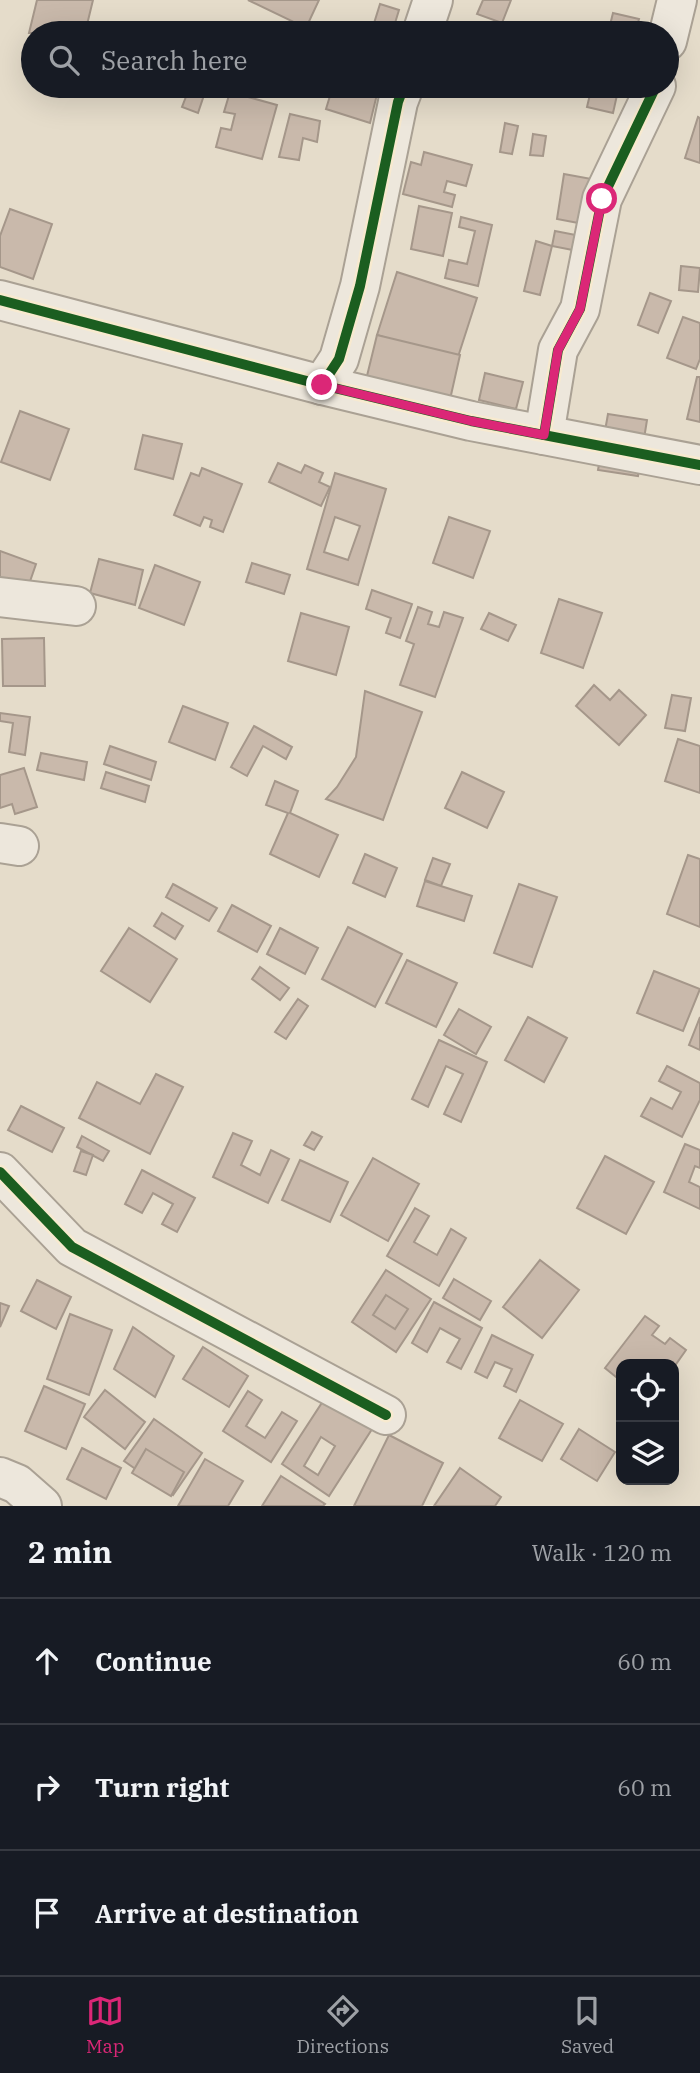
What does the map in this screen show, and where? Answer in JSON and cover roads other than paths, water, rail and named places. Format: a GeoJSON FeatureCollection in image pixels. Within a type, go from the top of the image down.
{"type":"FeatureCollection","features":[{"type":"Feature","properties":{"kind":"street"},"geometry":{"type":"LineString","coordinates":[[426,21],[433,0]]}},
{"type":"Feature","properties":{"kind":"street"},"geometry":{"type":"LineString","coordinates":[[672,21],[677,0]]}},
{"type":"Feature","properties":{"kind":"street"},"geometry":{"type":"LineString","coordinates":[[322,385],[340,359],[360,286],[400,98]]}},
{"type":"Feature","properties":{"kind":"street"},"geometry":{"type":"LineString","coordinates":[[544,435],[558,350],[580,309],[602,199],[650,98]]}},
{"type":"Feature","properties":{"kind":"street"},"geometry":{"type":"LineString","coordinates":[[0,300],[322,385],[471,421],[700,465]]}},
{"type":"Feature","properties":{"kind":"street"},"geometry":{"type":"LineString","coordinates":[[0,597],[76,606]]}},
{"type":"Feature","properties":{"kind":"street"},"geometry":{"type":"LineString","coordinates":[[0,1172],[72,1247],[386,1415]]}},
{"type":"Feature","properties":{"kind":"street"},"geometry":{"type":"LineString","coordinates":[[0,1477],[17,1484],[42,1506]]}}]}
